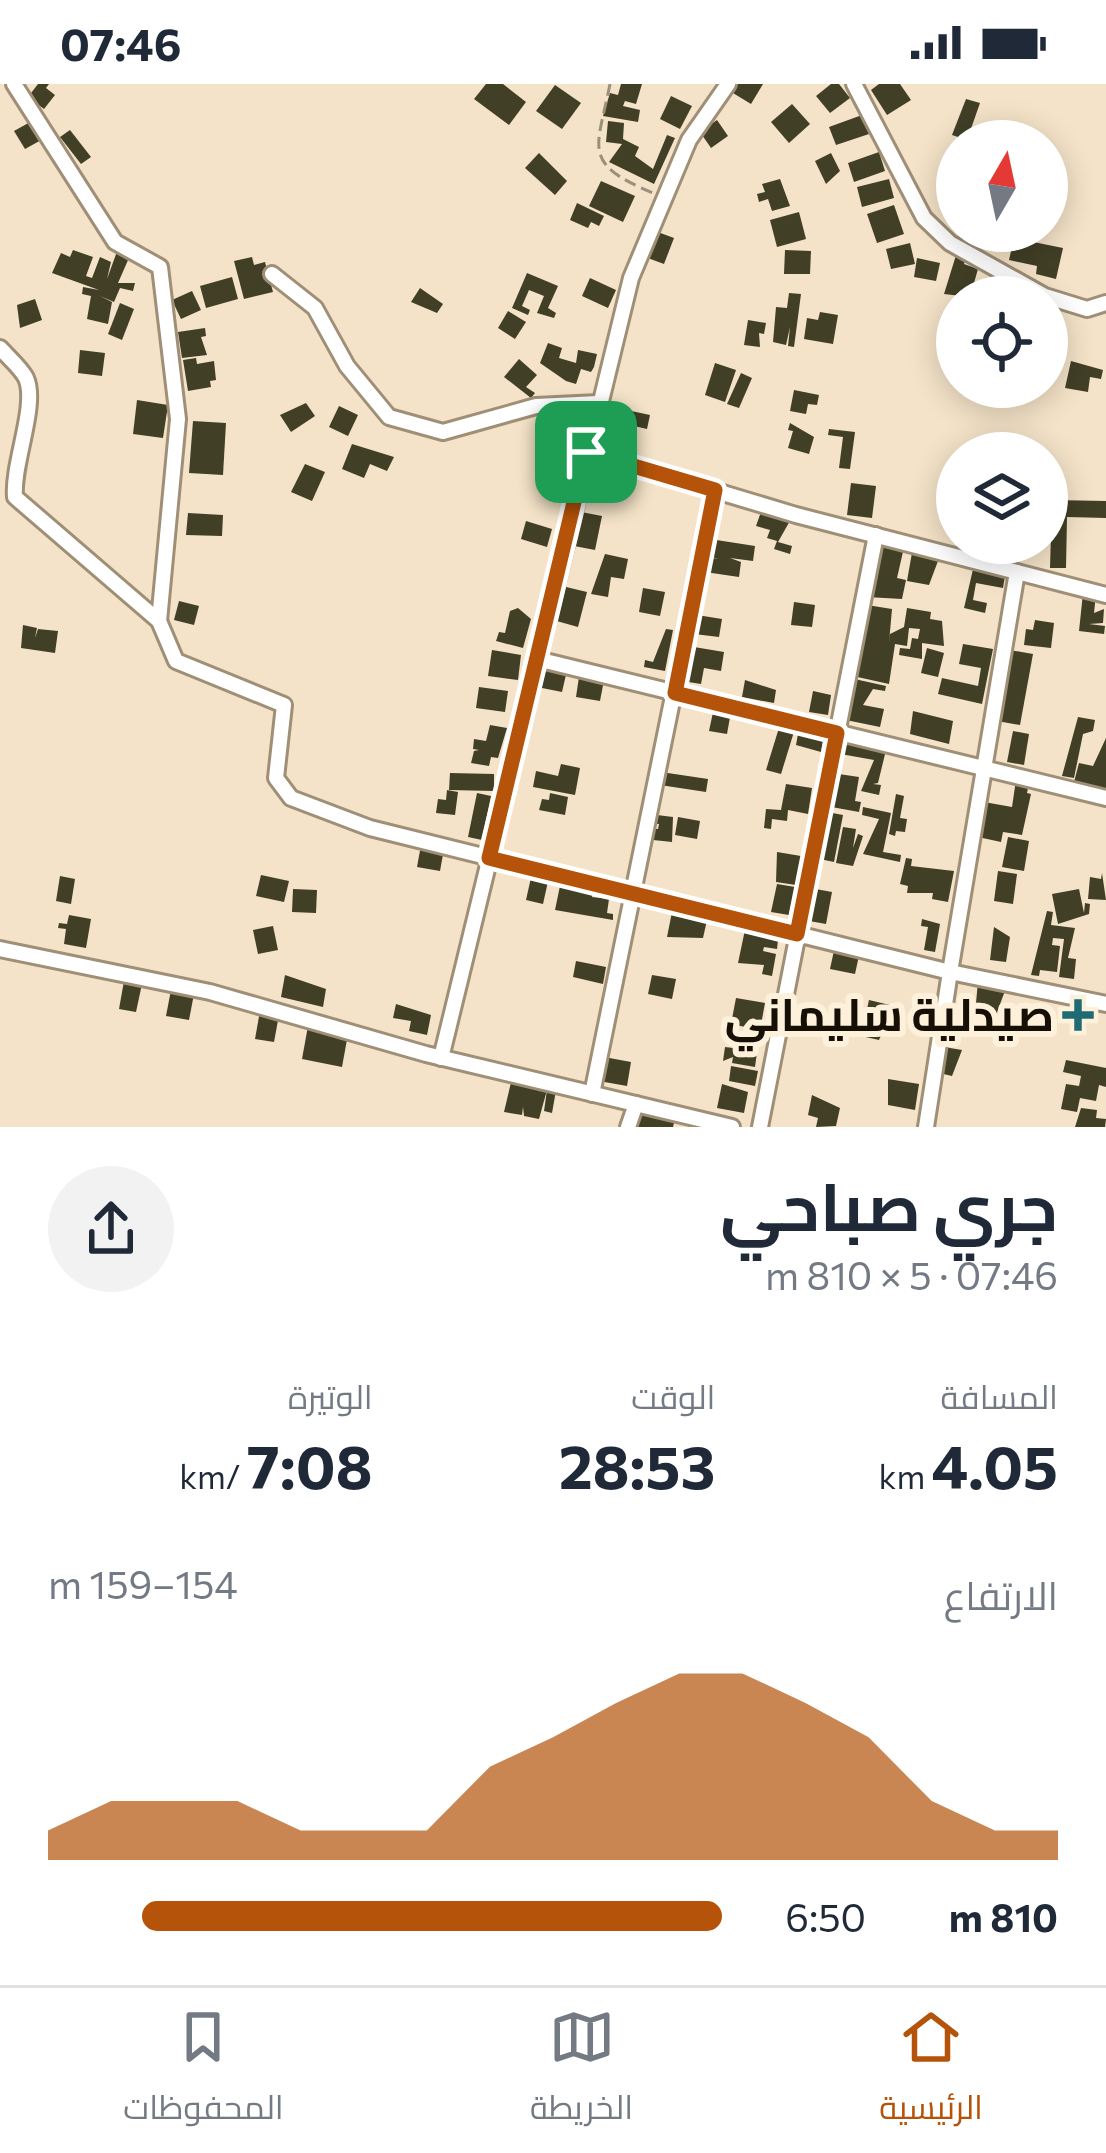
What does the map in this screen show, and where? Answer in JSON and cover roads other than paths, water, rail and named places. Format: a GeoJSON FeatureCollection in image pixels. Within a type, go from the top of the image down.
{"type":"FeatureCollection","features":[{"type":"Feature","properties":{"kind":"street"},"geometry":{"type":"LineString","coordinates":[[14,84],[116,242],[160,267],[178,419],[159,621]]}},
{"type":"Feature","properties":{"kind":"street"},"geometry":{"type":"LineString","coordinates":[[441,1058],[631,278],[689,140],[728,84]]}},
{"type":"Feature","properties":{"kind":"street"},"geometry":{"type":"LineString","coordinates":[[854,84],[924,218],[950,243],[1045,296],[1087,309],[1106,303]]}},
{"type":"Feature","properties":{"kind":"street"},"geometry":{"type":"LineString","coordinates":[[272,274],[315,308],[347,366],[388,417],[443,432],[536,406],[598,403]]}},
{"type":"Feature","properties":{"kind":"street"},"geometry":{"type":"LineString","coordinates":[[0,348],[26,379],[28,398],[13,476],[14,497],[159,621],[176,661],[284,705],[276,778],[291,798],[370,828],[950,972],[1106,1004]]}},
{"type":"Feature","properties":{"kind":"street"},"geometry":{"type":"LineString","coordinates":[[586,452],[1106,595]]}},
{"type":"Feature","properties":{"kind":"street"},"geometry":{"type":"LineString","coordinates":[[592,1094],[715,490]]}},
{"type":"Feature","properties":{"kind":"street"},"geometry":{"type":"LineString","coordinates":[[760,1127],[875,535]]}},
{"type":"Feature","properties":{"kind":"street"},"geometry":{"type":"LineString","coordinates":[[926,1127],[1017,572]]}},
{"type":"Feature","properties":{"kind":"street"},"geometry":{"type":"LineString","coordinates":[[536,659],[1106,798]]}},
{"type":"Feature","properties":{"kind":"street"},"geometry":{"type":"LineString","coordinates":[[0,949],[210,992],[441,1058],[732,1127]]}},
{"type":"Feature","properties":{"kind":"street"},"geometry":{"type":"LineString","coordinates":[[628,1127],[637,1104]]}},
{"type":"Feature","properties":{"kind":"place","name":"صيدلية سليماني"},"geometry":{"type":"Point","coordinates":[1078,1015]}}]}
